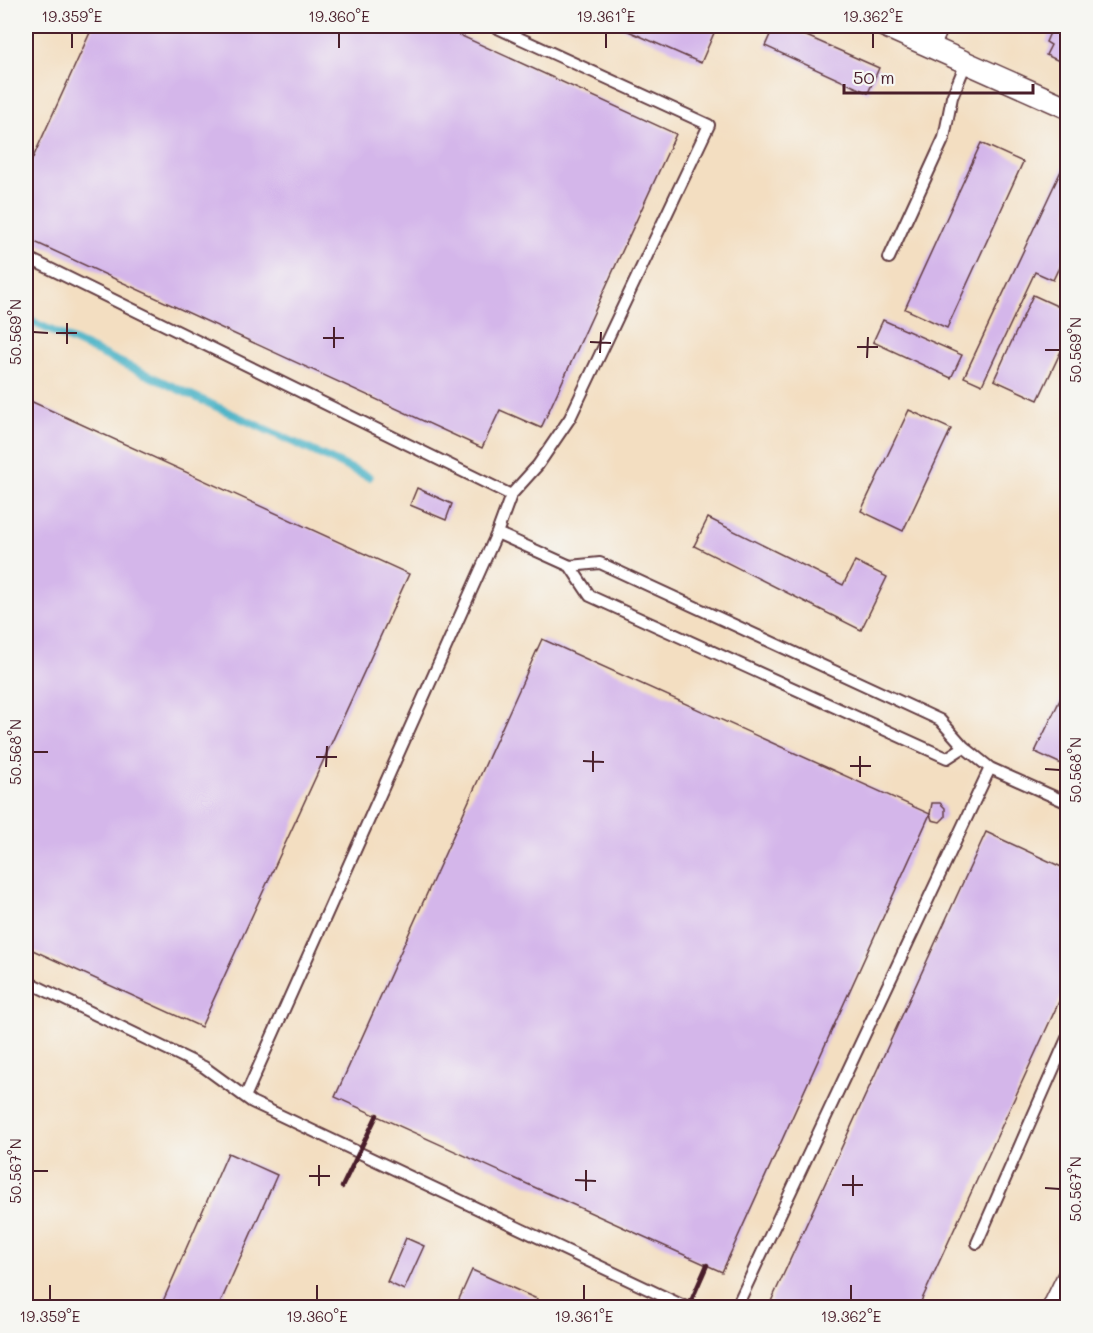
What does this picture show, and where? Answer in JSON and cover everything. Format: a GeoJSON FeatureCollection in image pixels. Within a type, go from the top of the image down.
{"type":"FeatureCollection","features":[{"type":"Feature","properties":{"kind":"street"},"geometry":{"type":"LineString","coordinates":[[884,26],[1068,108]]}},
{"type":"Feature","properties":{"kind":"street"},"geometry":{"type":"LineString","coordinates":[[929,46],[938,26]]}},
{"type":"Feature","properties":{"kind":"street"},"geometry":{"type":"LineString","coordinates":[[1053,1308],[1068,1277]]}},
{"type":"Feature","properties":{"kind":"lane"},"geometry":{"type":"LineString","coordinates":[[26,31],[28,26]]}},
{"type":"Feature","properties":{"kind":"lane"},"geometry":{"type":"LineString","coordinates":[[246,1097],[497,532],[511,495],[538,465],[570,418],[708,125],[493,26]]}},
{"type":"Feature","properties":{"kind":"lane"},"geometry":{"type":"LineString","coordinates":[[889,258],[944,138],[952,97],[966,63]]}},
{"type":"Feature","properties":{"kind":"lane"},"geometry":{"type":"LineString","coordinates":[[26,257],[511,495]]}},
{"type":"Feature","properties":{"kind":"lane"},"geometry":{"type":"LineString","coordinates":[[497,532],[570,567],[590,596],[947,758],[964,747]]}},
{"type":"Feature","properties":{"kind":"lane"},"geometry":{"type":"LineString","coordinates":[[570,567],[600,563],[940,720],[964,747],[990,768],[1068,803]]}},
{"type":"Feature","properties":{"kind":"lane"},"geometry":{"type":"LineString","coordinates":[[736,1308],[990,768]]}},
{"type":"Feature","properties":{"kind":"lane"},"geometry":{"type":"LineString","coordinates":[[26,981],[204,1067],[246,1097],[331,1141],[688,1308]]}},
{"type":"Feature","properties":{"kind":"lane"},"geometry":{"type":"LineString","coordinates":[[977,1243],[1068,1036]]}},
{"type":"Feature","properties":{"kind":"building"},"geometry":{"type":"Polygon","coordinates":[[[93,26],[440,26],[676,134],[541,428],[500,410],[482,448],[26,238],[26,173],[93,26]]]}},
{"type":"Feature","properties":{"kind":"building"},"geometry":{"type":"Polygon","coordinates":[[[617,26],[717,26],[701,63],[617,26]]]}},
{"type":"Feature","properties":{"kind":"building"},"geometry":{"type":"Polygon","coordinates":[[[774,26],[784,26],[879,68],[868,93],[765,46],[774,26]]]}},
{"type":"Feature","properties":{"kind":"building"},"geometry":{"type":"Polygon","coordinates":[[[1060,26],[1068,26],[1068,65],[1046,55],[1051,45],[1046,42],[1052,28],[1057,31],[1060,26]]]}},
{"type":"Feature","properties":{"kind":"building"},"geometry":{"type":"Polygon","coordinates":[[[981,143],[1023,162],[947,328],[905,309],[981,143]]]}},
{"type":"Feature","properties":{"kind":"building"},"geometry":{"type":"Polygon","coordinates":[[[1068,156],[1068,248],[1053,280],[1035,272],[982,385],[964,377],[1068,156]]]}},
{"type":"Feature","properties":{"kind":"building"},"geometry":{"type":"Polygon","coordinates":[[[1033,295],[1068,311],[1068,336],[1038,400],[994,380],[1033,295]]]}},
{"type":"Feature","properties":{"kind":"building"},"geometry":{"type":"Polygon","coordinates":[[[883,320],[962,355],[951,378],[873,342],[883,320]]]}},
{"type":"Feature","properties":{"kind":"building"},"geometry":{"type":"Polygon","coordinates":[[[26,399],[409,574],[201,1027],[26,947],[26,399]]]}},
{"type":"Feature","properties":{"kind":"building"},"geometry":{"type":"Polygon","coordinates":[[[909,410],[951,429],[903,531],[861,511],[909,410]]]}},
{"type":"Feature","properties":{"kind":"building"},"geometry":{"type":"Polygon","coordinates":[[[417,488],[452,504],[446,520],[410,505],[417,488]]]}},
{"type":"Feature","properties":{"kind":"building"},"geometry":{"type":"Polygon","coordinates":[[[708,518],[843,585],[855,561],[887,577],[861,630],[694,546],[708,518]]]}},
{"type":"Feature","properties":{"kind":"building"},"geometry":{"type":"Polygon","coordinates":[[[542,639],[930,814],[722,1272],[335,1097],[542,639]]]}},
{"type":"Feature","properties":{"kind":"building"},"geometry":{"type":"Polygon","coordinates":[[[1068,683],[1068,767],[1035,752],[1068,683]]]}},
{"type":"Feature","properties":{"kind":"building"},"geometry":{"type":"Polygon","coordinates":[[[932,803],[940,803],[945,808],[945,817],[940,822],[932,820],[930,814],[932,803]]]}},
{"type":"Feature","properties":{"kind":"building"},"geometry":{"type":"Polygon","coordinates":[[[986,832],[1068,870],[1068,982],[918,1308],[768,1308],[986,832]]]}},
{"type":"Feature","properties":{"kind":"building"},"geometry":{"type":"Polygon","coordinates":[[[228,1153],[277,1175],[218,1308],[160,1308],[228,1153]]]}},
{"type":"Feature","properties":{"kind":"building"},"geometry":{"type":"Polygon","coordinates":[[[406,1238],[424,1246],[404,1290],[387,1282],[406,1238]]]}},
{"type":"Feature","properties":{"kind":"building"},"geometry":{"type":"Polygon","coordinates":[[[472,1270],[537,1299],[534,1308],[455,1308],[472,1270]]]}},
{"type":"Feature","properties":{"kind":"waterway"},"geometry":{"type":"LineString","coordinates":[[26,319],[369,477]]}},
{"type":"Feature","properties":{"kind":"railway"},"geometry":{"type":"LineString","coordinates":[[342,1187],[377,1115]]}},
{"type":"Feature","properties":{"kind":"railway"},"geometry":{"type":"LineString","coordinates":[[688,1308],[707,1265]]}}]}
